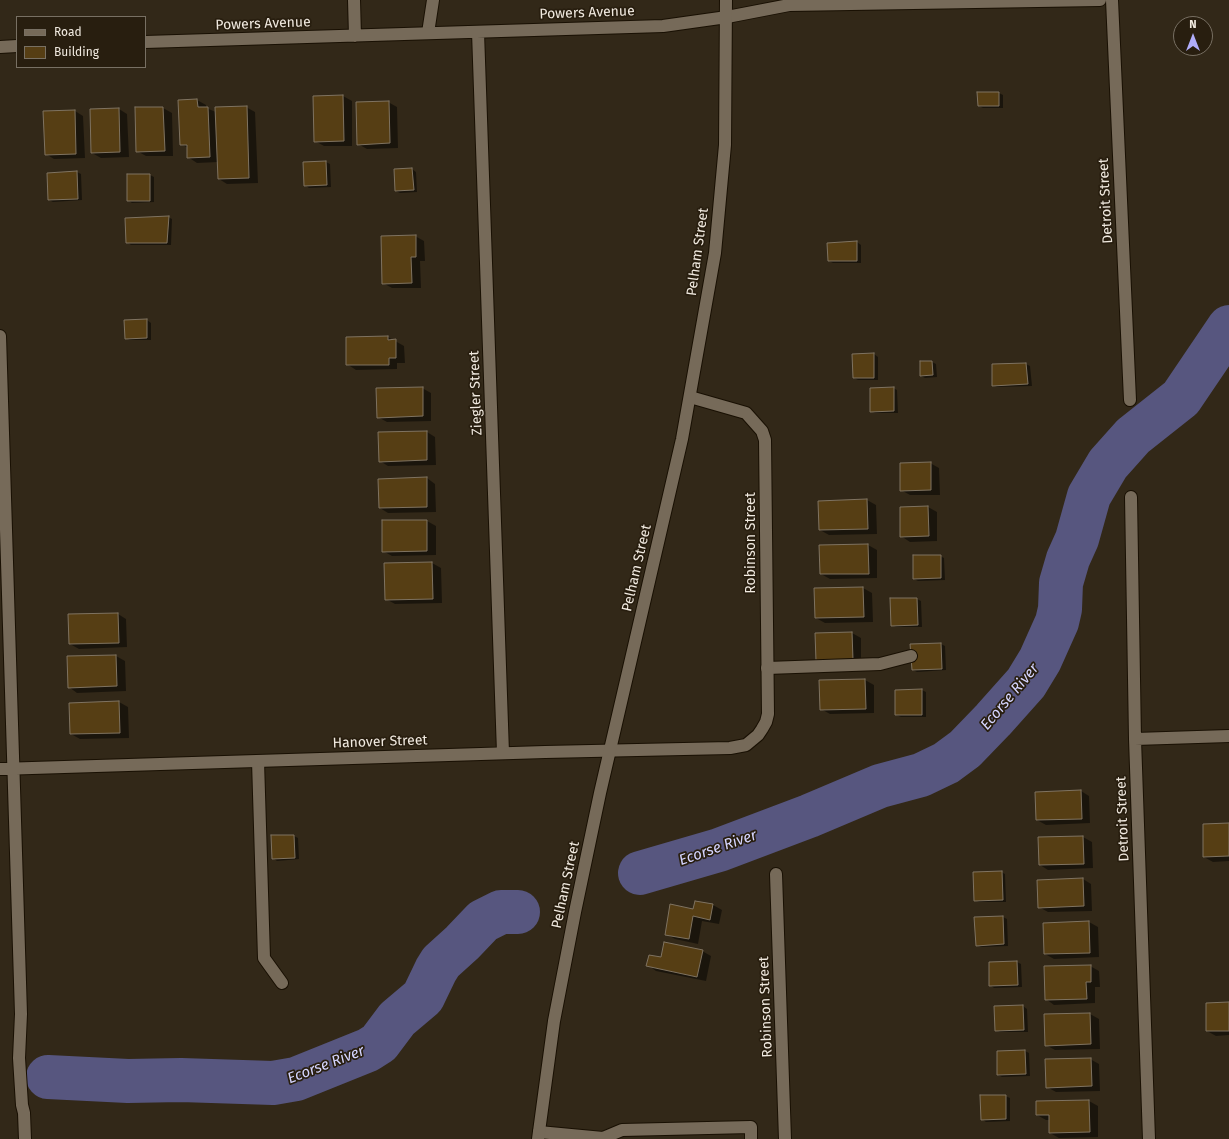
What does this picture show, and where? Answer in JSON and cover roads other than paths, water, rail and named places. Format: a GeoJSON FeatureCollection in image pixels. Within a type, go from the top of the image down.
{"type":"FeatureCollection","features":[{"type":"Feature","properties":{"kind":"street"},"geometry":{"type":"LineString","coordinates":[[354,0],[355,36]]}},
{"type":"Feature","properties":{"kind":"street"},"geometry":{"type":"LineString","coordinates":[[428,33],[433,0]]}},
{"type":"Feature","properties":{"kind":"street","name":"Pelham Street"},"geometry":{"type":"LineString","coordinates":[[538,1136],[554,1021],[583,874],[680,447],[715,253],[725,145],[726,0]]}},
{"type":"Feature","properties":{"kind":"street","name":"Powers Avenue"},"geometry":{"type":"LineString","coordinates":[[146,42],[663,26],[727,17],[789,5],[1100,0]]}},
{"type":"Feature","properties":{"kind":"street","name":"Detroit Street"},"geometry":{"type":"LineString","coordinates":[[1112,0],[1130,400]]}},
{"type":"Feature","properties":{"kind":"street","name":"Ziegler Street"},"geometry":{"type":"LineString","coordinates":[[478,32],[503,753]]}},
{"type":"Feature","properties":{"kind":"street"},"geometry":{"type":"LineString","coordinates":[[0,46],[16,46]]}},
{"type":"Feature","properties":{"kind":"street"},"geometry":{"type":"LineString","coordinates":[[0,336],[21,1014],[19,1058],[25,1139]]}},
{"type":"Feature","properties":{"kind":"street","name":"Robinson Street"},"geometry":{"type":"LineString","coordinates":[[690,397],[746,413],[762,431],[765,440],[768,714],[766,722],[758,735]]}},
{"type":"Feature","properties":{"kind":"street","name":"Detroit Street"},"geometry":{"type":"LineString","coordinates":[[1131,497],[1135,739],[1149,1139]]}},
{"type":"Feature","properties":{"kind":"street"},"geometry":{"type":"LineString","coordinates":[[767,668],[880,664],[911,656]]}},
{"type":"Feature","properties":{"kind":"street","name":"Hanover Street"},"geometry":{"type":"LineString","coordinates":[[0,769],[258,762],[503,753],[730,748],[746,745],[758,735]]}},
{"type":"Feature","properties":{"kind":"street"},"geometry":{"type":"LineString","coordinates":[[1135,739],[1229,736]]}},
{"type":"Feature","properties":{"kind":"street"},"geometry":{"type":"LineString","coordinates":[[258,762],[264,958],[282,983]]}},
{"type":"Feature","properties":{"kind":"street","name":"Robinson Street"},"geometry":{"type":"LineString","coordinates":[[776,874],[784,1139]]}},
{"type":"Feature","properties":{"kind":"street"},"geometry":{"type":"LineString","coordinates":[[538,1136],[603,1138],[622,1130],[662,1134],[751,1127],[751,1139]]}},
{"type":"Feature","properties":{"kind":"waterway","name":"Ecorse River"},"geometry":{"type":"LineString","coordinates":[[640,873],[719,850],[809,816],[880,786],[921,775],[946,763],[965,749],[1026,683],[1040,660],[1057,622],[1060,609],[1061,583],[1068,559],[1077,539],[1089,496],[1108,464],[1133,436],[1181,398],[1229,327]]}},
{"type":"Feature","properties":{"kind":"waterway","name":"Ecorse River"},"geometry":{"type":"LineString","coordinates":[[48,1077],[128,1081],[181,1080],[273,1083],[296,1079],[368,1050],[379,1043],[397,1019],[423,997],[441,962],[483,921],[501,912],[518,912]]}}]}
